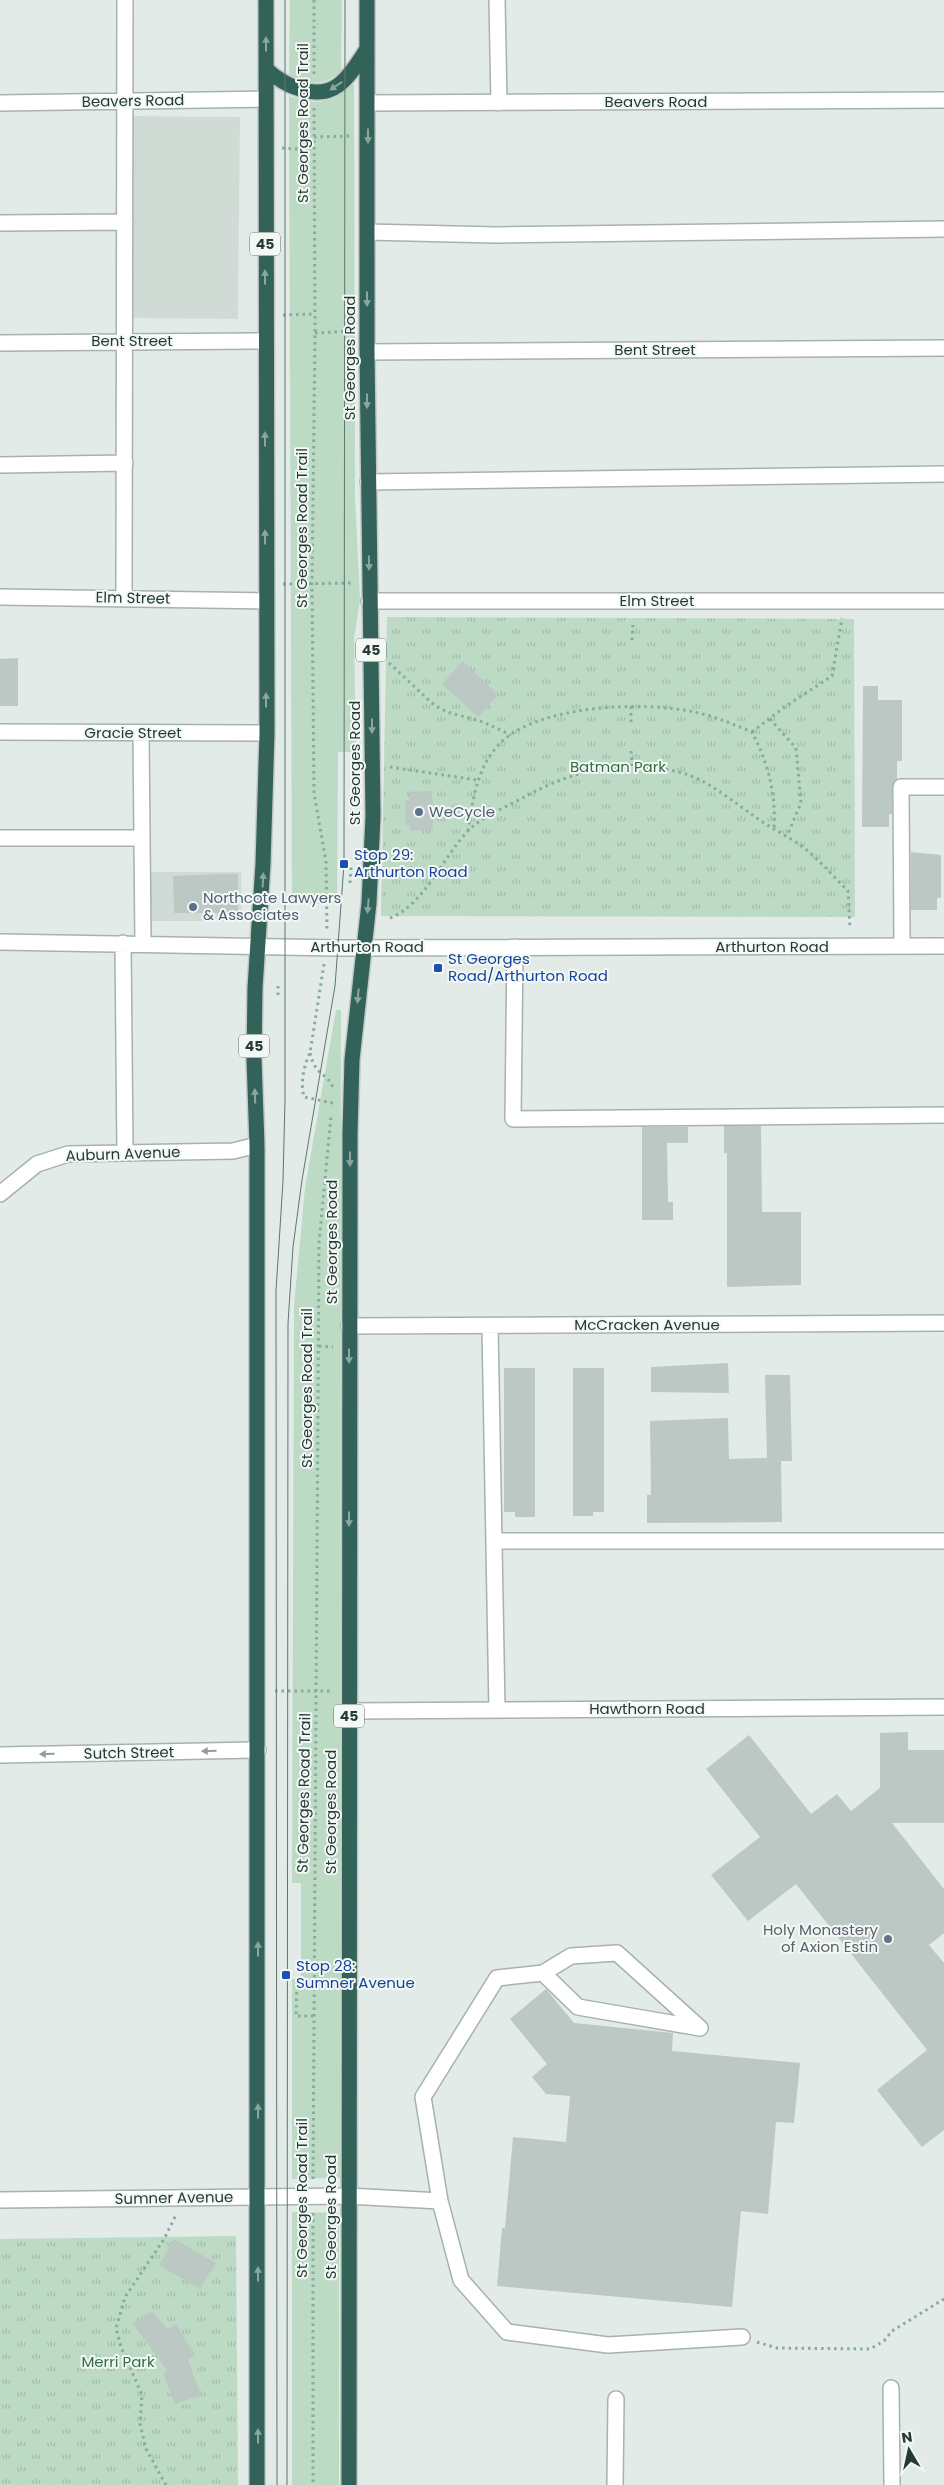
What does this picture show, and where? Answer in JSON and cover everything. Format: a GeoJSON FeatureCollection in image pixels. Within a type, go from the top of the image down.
{"type":"FeatureCollection","features":[{"type":"Feature","properties":{"kind":"highway","name":"45"},"geometry":{"type":"LineString","coordinates":[[257,2485],[259,1691],[257,1145],[254,1059],[263,864],[266,733],[266,0]]}},
{"type":"Feature","properties":{"kind":"highway","name":"St Georges Road"},"geometry":{"type":"LineString","coordinates":[[349,2485],[349,1326],[352,1060],[369,903],[372,825],[367,352],[368,0]]}},
{"type":"Feature","properties":{"kind":"highway"},"geometry":{"type":"LineString","coordinates":[[266,69],[285,84],[314,92],[329,91],[338,86],[367,49]]}},
{"type":"Feature","properties":{"kind":"street"},"geometry":{"type":"LineString","coordinates":[[124,597],[125,0]]}},
{"type":"Feature","properties":{"kind":"street"},"geometry":{"type":"LineString","coordinates":[[497,0],[499,103]]}},
{"type":"Feature","properties":{"kind":"street","name":"Beavers Road"},"geometry":{"type":"LineString","coordinates":[[0,103],[266,99]]}},
{"type":"Feature","properties":{"kind":"street","name":"Beavers Road"},"geometry":{"type":"LineString","coordinates":[[368,103],[944,100]]}},
{"type":"Feature","properties":{"kind":"street"},"geometry":{"type":"LineString","coordinates":[[0,223],[125,222]]}},
{"type":"Feature","properties":{"kind":"street"},"geometry":{"type":"LineString","coordinates":[[367,232],[496,235],[944,229]]}},
{"type":"Feature","properties":{"kind":"street","name":"Bent Street"},"geometry":{"type":"LineString","coordinates":[[0,343],[265,341]]}},
{"type":"Feature","properties":{"kind":"street","name":"Bent Street"},"geometry":{"type":"LineString","coordinates":[[367,352],[944,348]]}},
{"type":"Feature","properties":{"kind":"street"},"geometry":{"type":"LineString","coordinates":[[0,465],[125,463]]}},
{"type":"Feature","properties":{"kind":"street"},"geometry":{"type":"LineString","coordinates":[[368,482],[944,474]]}},
{"type":"Feature","properties":{"kind":"street","name":"Elm Street"},"geometry":{"type":"LineString","coordinates":[[0,597],[124,597],[266,601]]}},
{"type":"Feature","properties":{"kind":"street","name":"Elm Street"},"geometry":{"type":"LineString","coordinates":[[369,601],[944,601]]}},
{"type":"Feature","properties":{"kind":"street","name":"Gracie Street"},"geometry":{"type":"LineString","coordinates":[[0,732],[266,733]]}},
{"type":"Feature","properties":{"kind":"street"},"geometry":{"type":"LineString","coordinates":[[141,733],[142,943]]}},
{"type":"Feature","properties":{"kind":"street"},"geometry":{"type":"LineString","coordinates":[[902,946],[901,787],[944,787]]}},
{"type":"Feature","properties":{"kind":"street"},"geometry":{"type":"LineString","coordinates":[[0,838],[142,838]]}},
{"type":"Feature","properties":{"kind":"street","name":"Arthurton Road"},"geometry":{"type":"LineString","coordinates":[[0,942],[142,943],[326,948],[944,946]]}},
{"type":"Feature","properties":{"kind":"street"},"geometry":{"type":"LineString","coordinates":[[123,943],[125,1153]]}},
{"type":"Feature","properties":{"kind":"street"},"geometry":{"type":"LineString","coordinates":[[516,947],[513,1119],[944,1115]]}},
{"type":"Feature","properties":{"kind":"street","name":"Auburn Avenue"},"geometry":{"type":"LineString","coordinates":[[0,1194],[37,1164],[68,1154],[233,1151],[257,1145]]}},
{"type":"Feature","properties":{"kind":"street","name":"McCracken Avenue"},"geometry":{"type":"LineString","coordinates":[[349,1326],[944,1324]]}},
{"type":"Feature","properties":{"kind":"street"},"geometry":{"type":"LineString","coordinates":[[490,1326],[497,1710]]}},
{"type":"Feature","properties":{"kind":"street"},"geometry":{"type":"LineString","coordinates":[[494,1541],[944,1541]]}},
{"type":"Feature","properties":{"kind":"street","name":"Hawthorn Road"},"geometry":{"type":"LineString","coordinates":[[349,1711],[944,1707]]}},
{"type":"Feature","properties":{"kind":"street","name":"Sutch Street"},"geometry":{"type":"LineString","coordinates":[[0,1755],[258,1750]]}},
{"type":"Feature","properties":{"kind":"street"},"geometry":{"type":"LineString","coordinates":[[543,1973],[578,2007],[700,2028],[618,1953],[571,1956],[543,1973],[498,1978],[423,2097],[440,2201],[461,2280],[507,2332],[608,2345],[742,2337]]}},
{"type":"Feature","properties":{"kind":"street","name":"Sumner Avenue"},"geometry":{"type":"LineString","coordinates":[[0,2200],[348,2196],[440,2201]]}},
{"type":"Feature","properties":{"kind":"street"},"geometry":{"type":"LineString","coordinates":[[891,2388],[892,2485]]}},
{"type":"Feature","properties":{"kind":"street"},"geometry":{"type":"LineString","coordinates":[[615,2485],[616,2399]]}},
{"type":"Feature","properties":{"kind":"path","name":"St Georges Road Trail"},"geometry":{"type":"LineString","coordinates":[[314,0],[315,333],[312,584],[314,793],[326,862],[328,918],[326,948],[310,1053],[305,1065],[304,1096],[333,1102]]}},
{"type":"Feature","properties":{"kind":"path"},"geometry":{"type":"LineString","coordinates":[[266,148],[314,150]]}},
{"type":"Feature","properties":{"kind":"path"},"geometry":{"type":"LineString","coordinates":[[265,315],[315,314]]}},
{"type":"Feature","properties":{"kind":"path"},"geometry":{"type":"LineString","coordinates":[[315,333],[367,331]]}},
{"type":"Feature","properties":{"kind":"path"},"geometry":{"type":"LineString","coordinates":[[266,584],[369,583]]}},
{"type":"Feature","properties":{"kind":"path"},"geometry":{"type":"LineString","coordinates":[[752,732],[832,676],[845,600]]}},
{"type":"Feature","properties":{"kind":"path"},"geometry":{"type":"LineString","coordinates":[[632,640],[633,625]]}},
{"type":"Feature","properties":{"kind":"path"},"geometry":{"type":"LineString","coordinates":[[389,663],[434,705],[447,712],[483,722],[511,735]]}},
{"type":"Feature","properties":{"kind":"path"},"geometry":{"type":"LineString","coordinates":[[631,706],[631,722]]}},
{"type":"Feature","properties":{"kind":"path"},"geometry":{"type":"LineString","coordinates":[[468,831],[477,780],[493,753],[511,735],[548,718],[600,708],[631,706],[693,711],[752,732],[770,774],[776,806],[774,828]]}},
{"type":"Feature","properties":{"kind":"path"},"geometry":{"type":"LineString","coordinates":[[770,719],[796,748],[801,804],[787,836]]}},
{"type":"Feature","properties":{"kind":"path"},"geometry":{"type":"LineString","coordinates":[[631,750],[632,766]]}},
{"type":"Feature","properties":{"kind":"path"},"geometry":{"type":"LineString","coordinates":[[390,918],[402,913],[434,876],[468,831],[484,820],[547,785],[588,770],[622,765],[684,774],[728,796],[756,818],[809,851],[848,891],[850,928]]}},
{"type":"Feature","properties":{"kind":"path"},"geometry":{"type":"LineString","coordinates":[[390,767],[477,780]]}},
{"type":"Feature","properties":{"kind":"path"},"geometry":{"type":"LineString","coordinates":[[278,986],[278,995]]}},
{"type":"Feature","properties":{"kind":"path","name":"St Georges Road Trail"},"geometry":{"type":"LineString","coordinates":[[310,1053],[314,1068],[331,1083],[333,1102],[319,1243],[313,2016],[313,2485]]}},
{"type":"Feature","properties":{"kind":"path"},"geometry":{"type":"LineString","coordinates":[[259,1691],[349,1691]]}},
{"type":"Feature","properties":{"kind":"path"},"geometry":{"type":"LineString","coordinates":[[297,1979],[296,2016],[313,2016]]}},
{"type":"Feature","properties":{"kind":"path"},"geometry":{"type":"LineString","coordinates":[[166,2485],[146,2449],[140,2424],[142,2395],[121,2347],[116,2328],[125,2297],[164,2239],[184,2198]]}},
{"type":"Feature","properties":{"kind":"path"},"geometry":{"type":"LineString","coordinates":[[742,2337],[777,2348],[870,2349],[884,2341],[892,2331],[944,2298]]}},
{"type":"Feature","properties":{"kind":"shaded area"},"geometry":{"type":"Polygon","coordinates":[[[130,116],[240,117],[238,319],[128,318],[130,116]]]}},
{"type":"Feature","properties":{"kind":"shaded area"},"geometry":{"type":"Polygon","coordinates":[[[145,872],[241,872],[242,912],[232,921],[145,921],[145,872]]]}},
{"type":"Feature","properties":{"kind":"green space"},"geometry":{"type":"Polygon","coordinates":[[[290,0],[342,0],[341,70],[329,80],[310,82],[289,76],[290,0]]]}},
{"type":"Feature","properties":{"kind":"green space"},"geometry":{"type":"Polygon","coordinates":[[[354,85],[355,497],[360,600],[354,639],[356,752],[338,752],[337,904],[292,904],[289,96],[315,102],[330,100],[354,85]]]}},
{"type":"Feature","properties":{"kind":"green space","name":"Batman Park"},"geometry":{"type":"Polygon","coordinates":[[[387,617],[854,619],[855,917],[381,916],[387,617]]]}},
{"type":"Feature","properties":{"kind":"green space"},"geometry":{"type":"Polygon","coordinates":[[[336,1010],[341,1010],[340,2178],[292,2179],[292,1979],[301,1978],[301,1883],[292,1883],[294,1306],[305,1188],[336,1010]]]}},
{"type":"Feature","properties":{"kind":"green space"},"geometry":{"type":"Polygon","coordinates":[[[292,2212],[339,2213],[339,2485],[292,2485],[292,2212]]]}},
{"type":"Feature","properties":{"kind":"green space","name":"Merri Park"},"geometry":{"type":"Polygon","coordinates":[[[236,2236],[238,2485],[0,2485],[0,2239],[236,2236]]]}},
{"type":"Feature","properties":{"kind":"building"},"geometry":{"type":"Polygon","coordinates":[[[18,658],[18,706],[0,706],[0,659],[18,658]]]}},
{"type":"Feature","properties":{"kind":"building"},"geometry":{"type":"Polygon","coordinates":[[[463,661],[498,695],[478,717],[442,684],[463,661]]]}},
{"type":"Feature","properties":{"kind":"building"},"geometry":{"type":"Polygon","coordinates":[[[863,686],[878,686],[878,700],[902,700],[902,761],[897,761],[897,779],[892,787],[892,814],[889,814],[889,827],[862,827],[863,686]]]}},
{"type":"Feature","properties":{"kind":"building"},"geometry":{"type":"Polygon","coordinates":[[[432,791],[433,830],[410,831],[410,825],[406,826],[405,800],[409,800],[409,792],[432,791]]]}},
{"type":"Feature","properties":{"kind":"building"},"geometry":{"type":"Polygon","coordinates":[[[911,852],[941,855],[941,898],[937,898],[937,910],[911,910],[911,852]]]}},
{"type":"Feature","properties":{"kind":"building"},"geometry":{"type":"Polygon","coordinates":[[[238,874],[238,913],[233,918],[220,918],[220,913],[174,913],[173,876],[238,874]]]}},
{"type":"Feature","properties":{"kind":"building"},"geometry":{"type":"Polygon","coordinates":[[[724,1126],[761,1126],[762,1212],[801,1212],[801,1285],[727,1287],[727,1153],[724,1153],[724,1126]]]}},
{"type":"Feature","properties":{"kind":"building"},"geometry":{"type":"Polygon","coordinates":[[[642,1127],[688,1127],[688,1143],[667,1143],[668,1202],[673,1202],[673,1220],[642,1220],[642,1127]]]}},
{"type":"Feature","properties":{"kind":"building"},"geometry":{"type":"Polygon","coordinates":[[[728,1363],[729,1393],[651,1392],[651,1367],[728,1363]]]}},
{"type":"Feature","properties":{"kind":"building"},"geometry":{"type":"Polygon","coordinates":[[[504,1368],[535,1368],[535,1517],[515,1517],[515,1512],[504,1512],[504,1368]]]}},
{"type":"Feature","properties":{"kind":"building"},"geometry":{"type":"Polygon","coordinates":[[[573,1368],[604,1368],[604,1512],[593,1512],[593,1516],[573,1516],[573,1368]]]}},
{"type":"Feature","properties":{"kind":"building"},"geometry":{"type":"Polygon","coordinates":[[[765,1375],[790,1375],[792,1461],[781,1461],[782,1522],[647,1523],[647,1495],[651,1495],[650,1421],[728,1418],[729,1459],[767,1458],[765,1375]]]}},
{"type":"Feature","properties":{"kind":"building","name":"Holy Monastery of Axion Estin"},"geometry":{"type":"Polygon","coordinates":[[[908,1732],[908,1750],[944,1750],[944,1823],[892,1823],[944,1889],[944,1933],[929,1945],[944,1963],[944,2130],[922,2147],[877,2090],[927,2050],[796,1884],[748,1921],[711,1875],[760,1837],[706,1769],[749,1735],[811,1814],[837,1794],[851,1811],[880,1788],[880,1733],[908,1732]]]}},
{"type":"Feature","properties":{"kind":"building"},"geometry":{"type":"Polygon","coordinates":[[[546,1989],[574,2023],[673,2033],[672,2051],[800,2063],[794,2123],[776,2122],[768,2214],[741,2211],[732,2307],[497,2286],[502,2228],[505,2228],[513,2137],[566,2142],[570,2096],[546,2094],[532,2077],[547,2064],[510,2019],[546,1989]]]}},
{"type":"Feature","properties":{"kind":"building"},"geometry":{"type":"Polygon","coordinates":[[[174,2239],[216,2263],[200,2289],[159,2265],[174,2239]]]}},
{"type":"Feature","properties":{"kind":"building"},"geometry":{"type":"Polygon","coordinates":[[[151,2311],[168,2329],[176,2324],[195,2355],[188,2360],[201,2395],[175,2404],[163,2373],[167,2370],[133,2324],[151,2311]]]}},
{"type":"Feature","properties":{"kind":"tram line"},"geometry":{"type":"LineString","coordinates":[[277,2485],[276,1291],[283,1181],[285,1099],[285,0]]}},
{"type":"Feature","properties":{"kind":"tram line"},"geometry":{"type":"LineString","coordinates":[[287,2485],[288,1323],[293,1247],[302,1180],[335,986],[344,864],[345,0]]}},
{"type":"Feature","properties":{"kind":"place","name":"WeCycle"},"geometry":{"type":"Point","coordinates":[419,812]}},
{"type":"Feature","properties":{"kind":"place","name":"Stop 29: Arthurton Road"},"geometry":{"type":"Point","coordinates":[344,864]}},
{"type":"Feature","properties":{"kind":"place","name":"Northcote Lawyers & Associates"},"geometry":{"type":"Point","coordinates":[193,907]}},
{"type":"Feature","properties":{"kind":"place","name":"St Georges Road/Arthurton Road"},"geometry":{"type":"Point","coordinates":[438,968]}},
{"type":"Feature","properties":{"kind":"place","name":"Holy Monastery of Axion Estin"},"geometry":{"type":"Point","coordinates":[888,1939]}},
{"type":"Feature","properties":{"kind":"place","name":"Stop 28: Sumner Avenue"},"geometry":{"type":"Point","coordinates":[286,1975]}}]}
